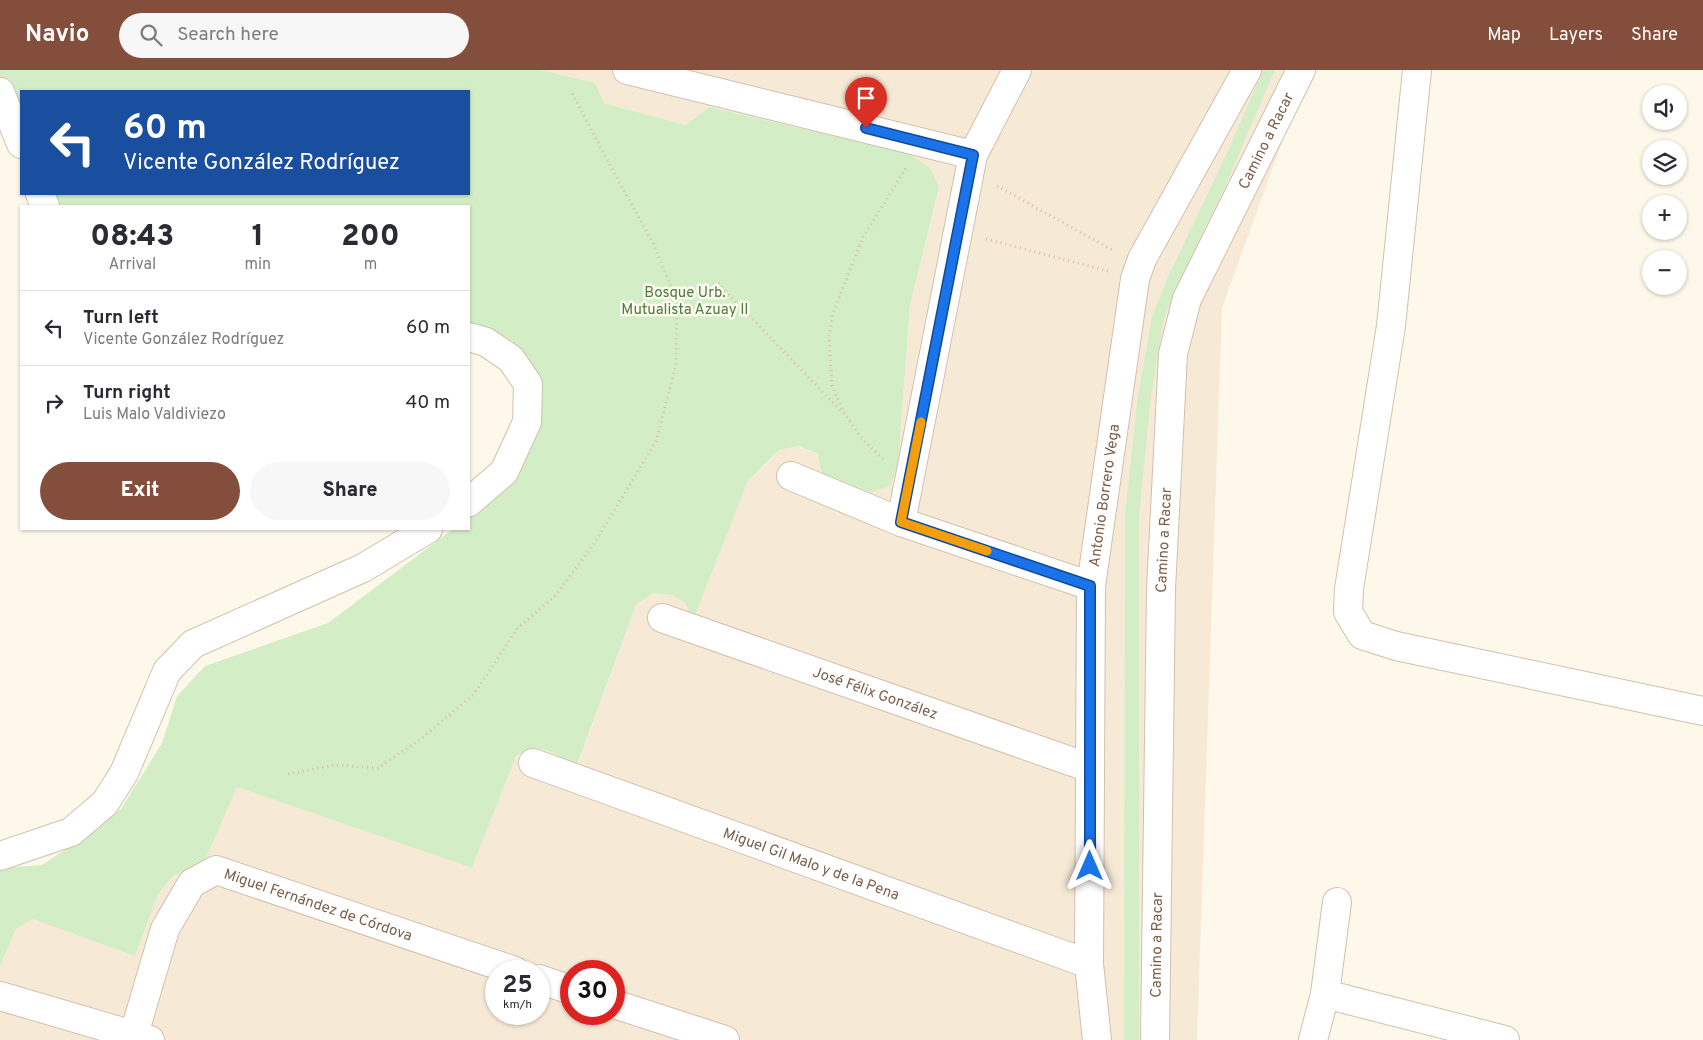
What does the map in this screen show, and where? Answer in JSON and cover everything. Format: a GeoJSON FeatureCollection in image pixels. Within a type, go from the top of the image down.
{"type":"FeatureCollection","features":[{"type":"Feature","properties":{"kind":"street"},"geometry":{"type":"LineString","coordinates":[[627,70],[921,142],[972,163]]}},
{"type":"Feature","properties":{"kind":"street"},"geometry":{"type":"LineString","coordinates":[[901,522],[972,163],[1018,70]]}},
{"type":"Feature","properties":{"kind":"street","name":"Antonio Borrero Vega"},"geometry":{"type":"LineString","coordinates":[[1096,1040],[1089,964],[1090,586],[1135,279],[1142,259],[1246,70]]}},
{"type":"Feature","properties":{"kind":"street","name":"Camino a Racar"},"geometry":{"type":"LineString","coordinates":[[1155,1040],[1161,589],[1172,354],[1187,299],[1301,70]]}},
{"type":"Feature","properties":{"kind":"street"},"geometry":{"type":"LineString","coordinates":[[1417,70],[1391,326],[1349,589],[1348,612],[1362,635],[1396,646],[1703,711]]}},
{"type":"Feature","properties":{"kind":"street"},"geometry":{"type":"LineString","coordinates":[[0,92],[20,142]]}},
{"type":"Feature","properties":{"kind":"street"},"geometry":{"type":"LineString","coordinates":[[470,337],[486,342],[511,359],[528,384],[527,422],[504,472],[470,501]]}},
{"type":"Feature","properties":{"kind":"street"},"geometry":{"type":"LineString","coordinates":[[791,476],[901,522],[1090,586]]}},
{"type":"Feature","properties":{"kind":"street"},"geometry":{"type":"LineString","coordinates":[[0,856],[71,832],[106,803],[124,774],[166,671],[193,644],[362,568],[426,530]]}},
{"type":"Feature","properties":{"kind":"street","name":"José Félix González"},"geometry":{"type":"LineString","coordinates":[[662,618],[1090,768]]}},
{"type":"Feature","properties":{"kind":"street","name":"Miguel Gil Malo y de la Pena"},"geometry":{"type":"LineString","coordinates":[[533,764],[1089,964]]}},
{"type":"Feature","properties":{"kind":"street","name":"Miguel Fernández de Córdova"},"geometry":{"type":"LineString","coordinates":[[142,1037],[165,929],[192,883],[216,870],[485,961]]}},
{"type":"Feature","properties":{"kind":"street"},"geometry":{"type":"LineString","coordinates":[[1313,1040],[1325,994],[1336,902]]}},
{"type":"Feature","properties":{"kind":"street"},"geometry":{"type":"LineString","coordinates":[[1325,994],[1505,1040]]}},
{"type":"Feature","properties":{"kind":"street"},"geometry":{"type":"LineString","coordinates":[[0,996],[142,1037]]}},
{"type":"Feature","properties":{"kind":"street"},"geometry":{"type":"LineString","coordinates":[[625,1008],[725,1040]]}},
{"type":"Feature","properties":{"kind":"path"},"geometry":{"type":"LineString","coordinates":[[288,774],[336,765],[378,768],[422,738],[474,694],[517,629],[556,595],[592,545],[656,441],[676,365],[677,301],[653,243],[571,91]]}},
{"type":"Feature","properties":{"kind":"path"},"geometry":{"type":"LineString","coordinates":[[909,482],[862,440],[844,413],[832,386],[829,336],[833,313],[863,237],[921,142]]}},
{"type":"Feature","properties":{"kind":"path"},"geometry":{"type":"LineString","coordinates":[[972,163],[1118,254]]}},
{"type":"Feature","properties":{"kind":"path"},"geometry":{"type":"LineString","coordinates":[[958,235],[993,240],[1115,273]]}},
{"type":"Feature","properties":{"kind":"path"},"geometry":{"type":"LineString","coordinates":[[677,301],[718,283],[844,413]]}},
{"type":"Feature","properties":{"kind":"shaded area"},"geometry":{"type":"Polygon","coordinates":[[[542,70],[1308,70],[1222,308],[1197,1040],[0,1040],[0,966],[16,929],[33,919],[135,955],[158,894],[173,876],[204,863],[237,786],[472,868],[516,756],[536,748],[552,752],[565,762],[573,778],[636,605],[653,593],[673,595],[685,603],[693,619],[748,481],[779,450],[799,446],[818,455],[898,465],[910,305],[939,187],[908,153],[709,107],[686,125],[604,103],[595,83],[542,70]]]}},
{"type":"Feature","properties":{"kind":"green space","name":"Bosque Urb. Mutualista Azuay II"},"geometry":{"type":"Polygon","coordinates":[[[0,70],[542,70],[595,83],[604,103],[686,125],[709,107],[908,153],[930,168],[939,187],[910,305],[898,465],[890,486],[871,492],[822,477],[818,454],[799,446],[779,450],[748,481],[693,620],[685,603],[673,595],[653,593],[636,605],[572,779],[565,762],[552,752],[536,748],[516,756],[472,868],[237,787],[204,863],[173,876],[158,894],[135,956],[33,919],[16,929],[0,966],[0,868],[42,865],[121,809],[162,743],[177,696],[205,666],[328,623],[452,530],[470,530],[470,513],[508,477],[525,376],[470,336],[470,205],[54,205],[48,195],[470,195],[470,90],[20,90],[20,127],[0,79],[0,70]]]}},
{"type":"Feature","properties":{"kind":"green space"},"geometry":{"type":"Polygon","coordinates":[[[1263,70],[1275,70],[1221,196],[1176,288],[1163,322],[1150,405],[1139,518],[1139,1040],[1124,1040],[1125,516],[1137,403],[1152,317],[1167,279],[1228,151],[1263,70]]]}},
{"type":"Feature","properties":{"kind":"slow traffic"},"geometry":{"type":"LineString","coordinates":[[921,422],[901,522],[987,551]]}},
{"type":"Feature","properties":{"kind":"route"},"geometry":{"type":"LineString","coordinates":[[866,128],[973,155],[901,522],[1090,586],[1090,866]]}}]}
